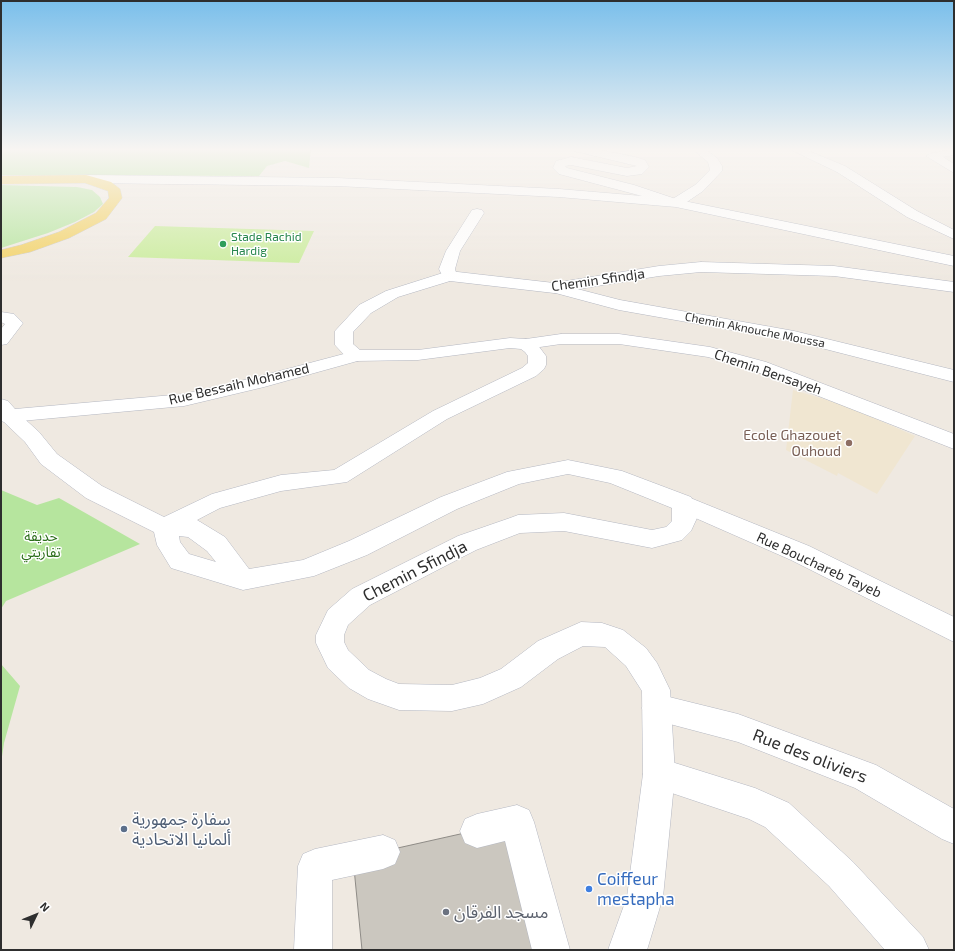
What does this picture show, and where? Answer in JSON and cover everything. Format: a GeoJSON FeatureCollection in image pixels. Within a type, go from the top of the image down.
{"type":"FeatureCollection","features":[{"type":"Feature","properties":{"kind":"main road"},"geometry":{"type":"LineString","coordinates":[[1,254],[25,249],[57,238],[86,224],[101,216],[116,198],[115,193]]}},
{"type":"Feature","properties":{"kind":"street"},"geometry":{"type":"LineString","coordinates":[[116,198],[123,193]]}},
{"type":"Feature","properties":{"kind":"street"},"geometry":{"type":"LineString","coordinates":[[563,193],[676,203],[691,193]]}},
{"type":"Feature","properties":{"kind":"street"},"geometry":{"type":"LineString","coordinates":[[646,193],[676,203],[954,261]]}},
{"type":"Feature","properties":{"kind":"street"},"geometry":{"type":"LineString","coordinates":[[879,193],[912,214],[954,235]]}},
{"type":"Feature","properties":{"kind":"street"},"geometry":{"type":"LineString","coordinates":[[449,276],[447,269],[453,251],[477,213]]}},
{"type":"Feature","properties":{"kind":"street","name":"Chemin Sfindja"},"geometry":{"type":"LineString","coordinates":[[355,356],[344,345],[344,331],[365,309],[392,294],[449,276],[554,288],[659,271],[701,267],[834,271],[954,287]]}},
{"type":"Feature","properties":{"kind":"street","name":"Chemin Aknouche Moussa"},"geometry":{"type":"LineString","coordinates":[[554,288],[619,305],[794,336],[954,376]]}},
{"type":"Feature","properties":{"kind":"street"},"geometry":{"type":"LineString","coordinates":[[1,317],[8,318],[14,323],[12,328],[1,340]]}},
{"type":"Feature","properties":{"kind":"street","name":"Chemin Bensayeh"},"geometry":{"type":"LineString","coordinates":[[526,344],[561,339],[619,339],[710,352],[759,366],[954,442]]}},
{"type":"Feature","properties":{"kind":"street"},"geometry":{"type":"LineString","coordinates":[[164,527],[212,502],[280,483],[339,477],[440,415],[534,369],[537,365],[537,356],[535,351],[526,344],[510,343],[418,355],[355,356]]}},
{"type":"Feature","properties":{"kind":"street","name":"Rue Bessaih Mohamed"},"geometry":{"type":"LineString","coordinates":[[4,412],[184,400],[256,383],[355,356]]}},
{"type":"Feature","properties":{"kind":"street"},"geometry":{"type":"LineString","coordinates":[[4,412],[32,437],[49,459],[94,492],[164,527],[193,528],[216,544],[243,580]]}},
{"type":"Feature","properties":{"kind":"street"},"geometry":{"type":"LineString","coordinates":[[164,527],[169,545],[180,561],[243,580],[305,569],[358,548],[449,503],[515,477],[568,468],[614,476],[683,504]]}},
{"type":"Feature","properties":{"kind":"street","name":"Chemin Sfindja"},"geometry":{"type":"LineString","coordinates":[[636,948],[645,897],[659,774],[656,690],[647,672],[636,656],[613,638],[602,635],[581,634],[548,650],[511,678],[483,691],[452,698],[399,697],[378,690],[359,679],[338,659],[330,643],[330,635],[337,618],[361,597],[467,543],[518,524],[564,522],[652,539],[674,534],[683,525],[685,518],[683,504]]}},
{"type":"Feature","properties":{"kind":"street","name":"Rue Bouchareb Tayeb"},"geometry":{"type":"LineString","coordinates":[[683,504],[800,553],[954,630]]}},
{"type":"Feature","properties":{"kind":"street","name":"Rue des oliviers"},"geometry":{"type":"LineString","coordinates":[[657,708],[738,728],[859,773],[954,827]]}},
{"type":"Feature","properties":{"kind":"street"},"geometry":{"type":"LineString","coordinates":[[659,774],[755,804],[777,815],[842,874],[910,950]]}},
{"type":"Feature","properties":{"kind":"street"},"geometry":{"type":"LineString","coordinates":[[313,950],[315,866],[517,822],[551,950]]}},
{"type":"Feature","properties":{"kind":"shaded area","name":"Ecole Ghazouet Ouhoud"},"geometry":{"type":"Polygon","coordinates":[[[793,390],[844,405],[915,436],[877,494],[838,473],[837,476],[786,450],[793,390]]]}},
{"type":"Feature","properties":{"kind":"green space"},"geometry":{"type":"Polygon","coordinates":[[[1,193],[96,193],[100,197],[103,204],[94,212],[75,222],[48,233],[1,248],[1,193]]]}},
{"type":"Feature","properties":{"kind":"green space","name":"Stade Rachid Hardig"},"geometry":{"type":"Polygon","coordinates":[[[155,226],[314,231],[299,263],[128,257],[155,226]]]}},
{"type":"Feature","properties":{"kind":"green space","name":"حديقة تفاريتي"},"geometry":{"type":"Polygon","coordinates":[[[1,490],[37,505],[59,498],[140,544],[6,601],[1,609],[1,490]]]}},
{"type":"Feature","properties":{"kind":"green space"},"geometry":{"type":"Polygon","coordinates":[[[1,664],[20,686],[4,743],[1,763],[1,664]]]}},
{"type":"Feature","properties":{"kind":"building","name":"مسجد الفرقان"},"geometry":{"type":"Polygon","coordinates":[[[505,824],[534,936],[543,937],[546,949],[362,950],[353,858],[505,824]]]}},
{"type":"Feature","properties":{"kind":"place","name":"Stade Rachid Hardig"},"geometry":{"type":"Point","coordinates":[223,244]}},
{"type":"Feature","properties":{"kind":"place","name":"Ecole Ghazouet Ouhoud"},"geometry":{"type":"Point","coordinates":[849,443]}},
{"type":"Feature","properties":{"kind":"place","name":"سفارة جمهورية ألمانيا الاتحادية"},"geometry":{"type":"Point","coordinates":[124,829]}},
{"type":"Feature","properties":{"kind":"place","name":"Coiffeur mestapha"},"geometry":{"type":"Point","coordinates":[589,889]}},
{"type":"Feature","properties":{"kind":"place","name":"مسجد الفرقان"},"geometry":{"type":"Point","coordinates":[446,912]}}]}
